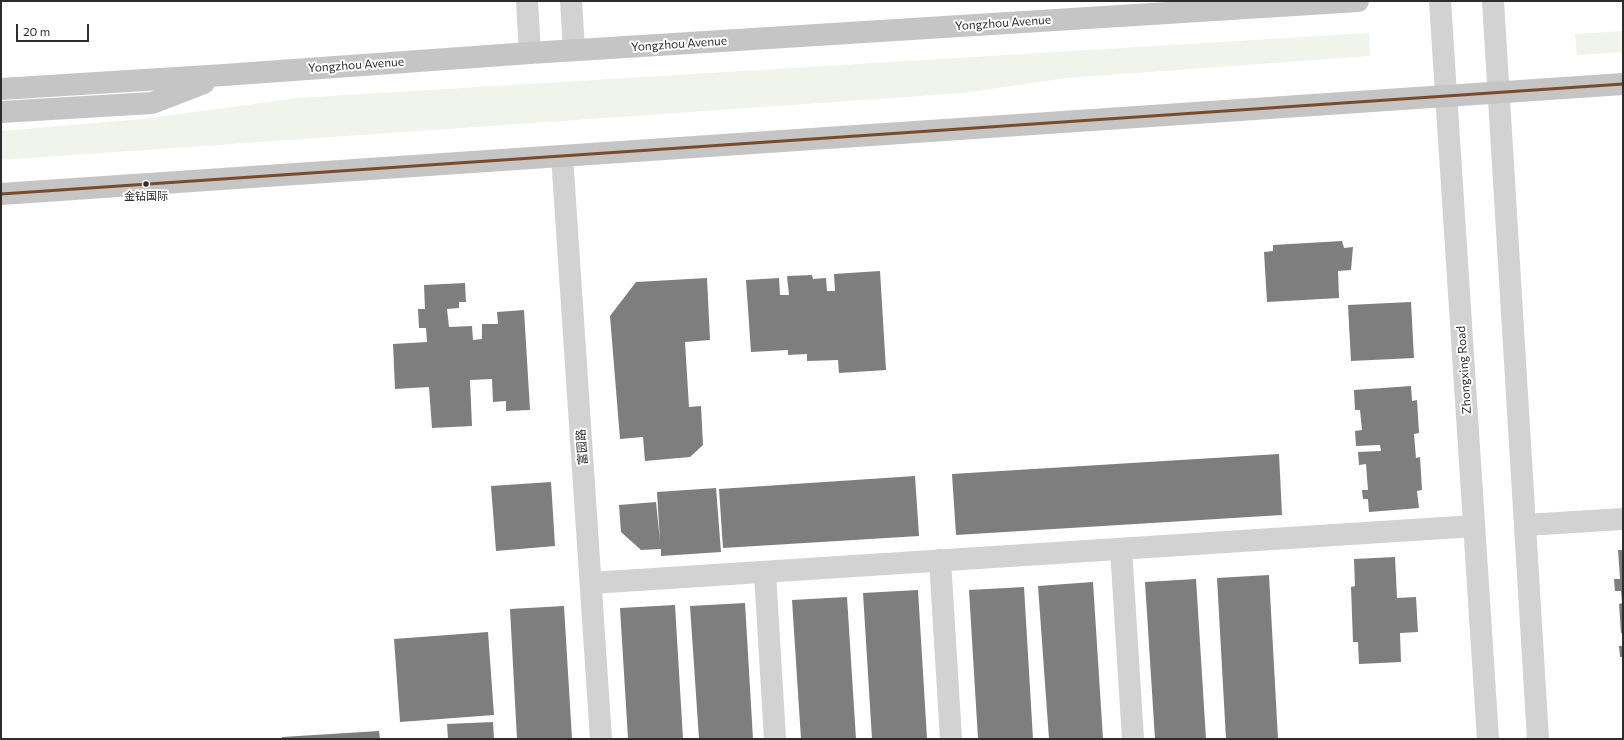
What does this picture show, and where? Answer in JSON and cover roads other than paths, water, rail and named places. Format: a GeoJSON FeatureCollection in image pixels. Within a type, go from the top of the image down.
{"type":"FeatureCollection","features":[{"type":"Feature","properties":{"kind":"main road","name":"Yongzhou Avenue"},"geometry":{"type":"LineString","coordinates":[[1,89],[574,50],[1358,1]]}},
{"type":"Feature","properties":{"kind":"main road"},"geometry":{"type":"LineString","coordinates":[[1,112],[152,103],[224,75]]}},
{"type":"Feature","properties":{"kind":"main road"},"geometry":{"type":"LineString","coordinates":[[1,194],[1623,84]]}},
{"type":"Feature","properties":{"kind":"street"},"geometry":{"type":"LineString","coordinates":[[527,1],[530,53]]}},
{"type":"Feature","properties":{"kind":"street"},"geometry":{"type":"LineString","coordinates":[[571,1],[574,50]]}},
{"type":"Feature","properties":{"kind":"street","name":"Zhongxing Road"},"geometry":{"type":"LineString","coordinates":[[1440,1],[1488,739]]}},
{"type":"Feature","properties":{"kind":"street"},"geometry":{"type":"LineString","coordinates":[[1493,1],[1538,739]]}},
{"type":"Feature","properties":{"kind":"street","name":"富园路"},"geometry":{"type":"LineString","coordinates":[[562,156],[601,739]]}},
{"type":"Feature","properties":{"kind":"street"},"geometry":{"type":"LineString","coordinates":[[1525,525],[1623,519]]}},
{"type":"Feature","properties":{"kind":"street"},"geometry":{"type":"LineString","coordinates":[[591,583],[765,573],[940,560],[1474,526]]}},
{"type":"Feature","properties":{"kind":"street"},"geometry":{"type":"LineString","coordinates":[[1121,549],[1133,739]]}},
{"type":"Feature","properties":{"kind":"street"},"geometry":{"type":"LineString","coordinates":[[940,560],[951,739]]}},
{"type":"Feature","properties":{"kind":"street"},"geometry":{"type":"LineString","coordinates":[[765,573],[775,739]]}},
{"type":"Feature","properties":{"kind":"place","name":"金钻国际"},"geometry":{"type":"Point","coordinates":[146,184]}}]}
